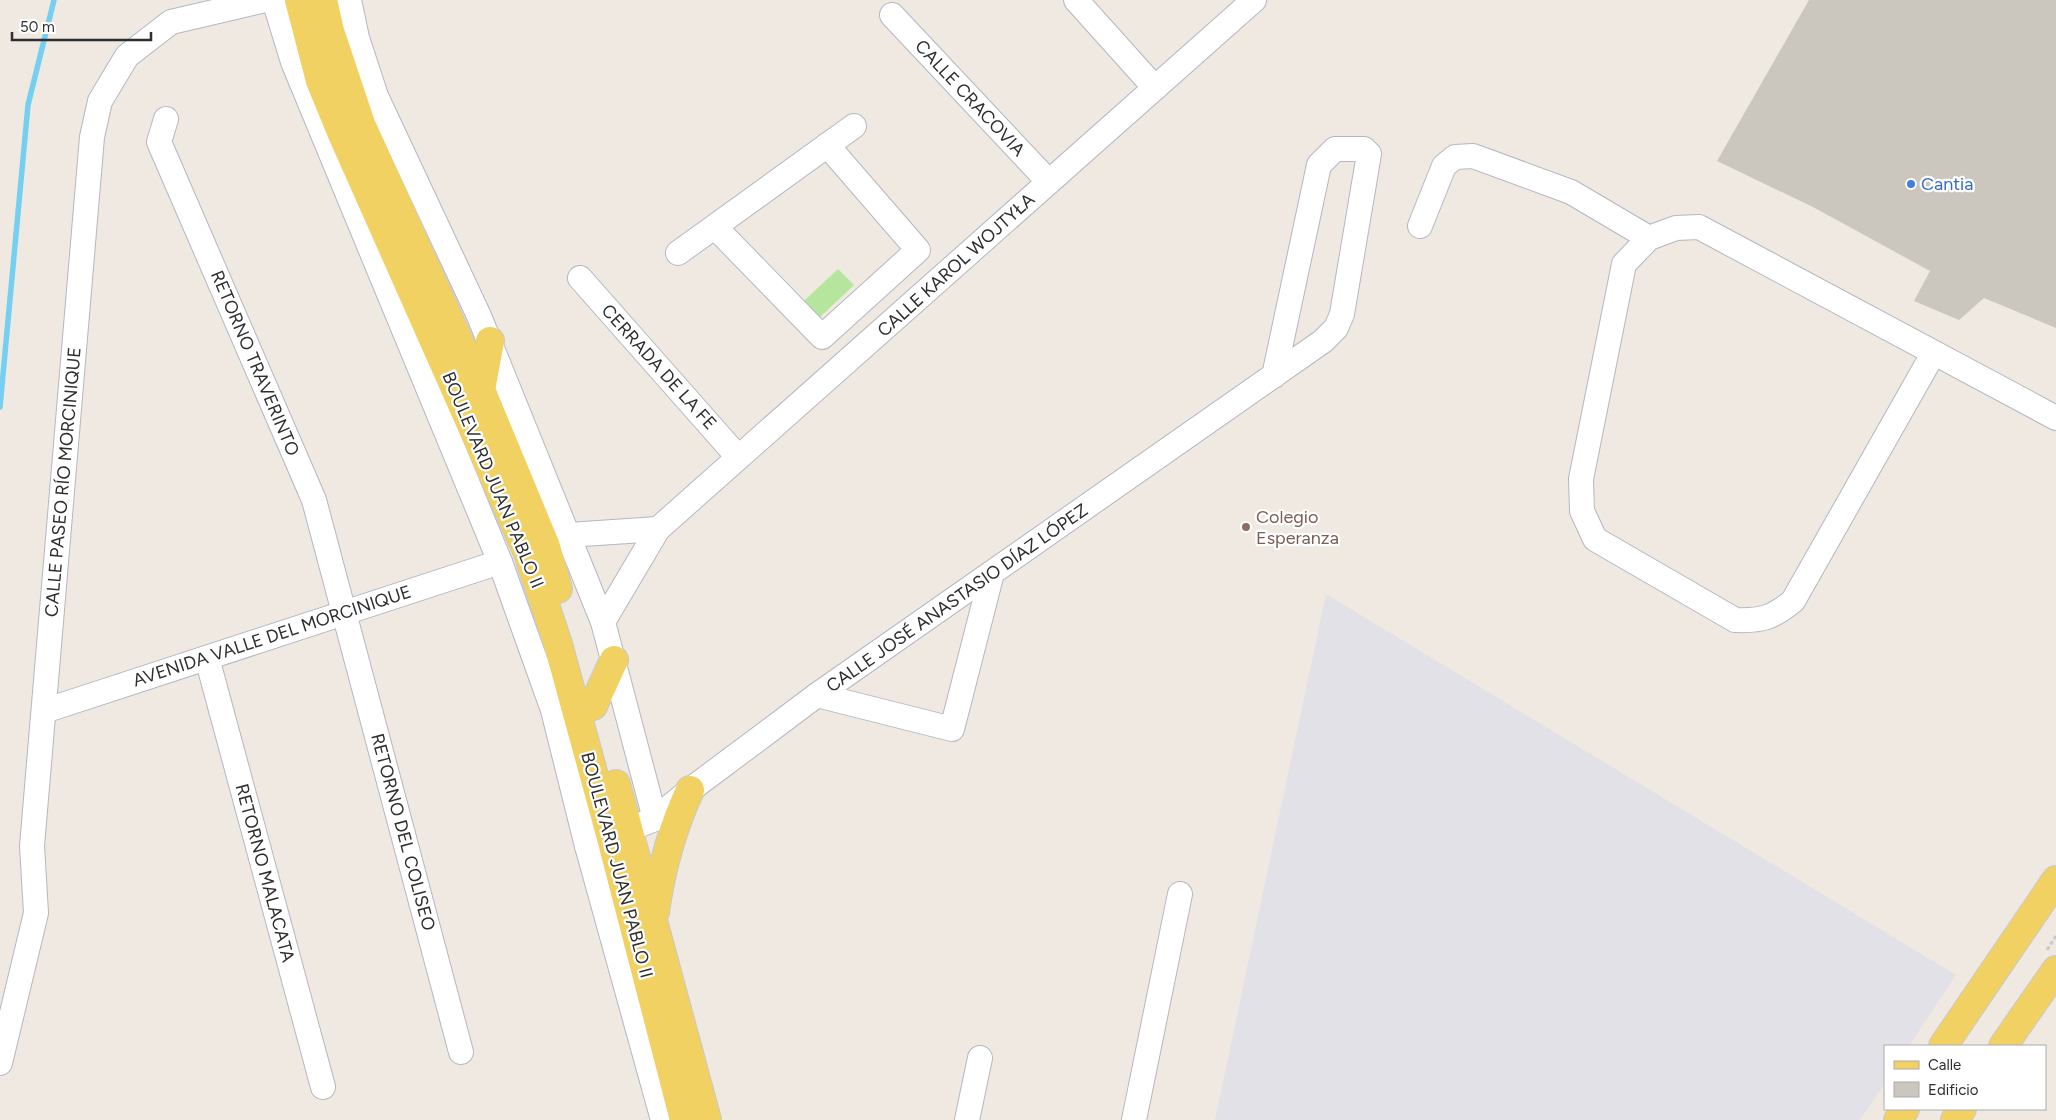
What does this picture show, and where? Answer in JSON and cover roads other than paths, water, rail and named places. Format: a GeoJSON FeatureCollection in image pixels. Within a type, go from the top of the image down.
{"type":"FeatureCollection","features":[{"type":"Feature","properties":{"kind":"main road","name":"BOULEVARD JUAN PABLO II"},"geometry":{"type":"LineString","coordinates":[[298,0],[320,81],[337,123],[527,551],[558,644],[609,838],[675,1116]]}},
{"type":"Feature","properties":{"kind":"main road","name":"BOULEVARD JUAN PABLO II"},"geometry":{"type":"LineString","coordinates":[[323,0],[330,31],[362,124],[480,390],[545,544],[593,706],[609,838],[654,921],[707,1120]]}},
{"type":"Feature","properties":{"kind":"main road"},"geometry":{"type":"LineString","coordinates":[[480,390],[490,341]]}},
{"type":"Feature","properties":{"kind":"main road"},"geometry":{"type":"LineString","coordinates":[[593,706],[614,660]]}},
{"type":"Feature","properties":{"kind":"main road"},"geometry":{"type":"LineString","coordinates":[[654,921],[667,850],[677,817],[690,790]]}},
{"type":"Feature","properties":{"kind":"main road"},"geometry":{"type":"LineString","coordinates":[[1944,1045],[2056,880]]}},
{"type":"Feature","properties":{"kind":"main road"},"geometry":{"type":"LineString","coordinates":[[2004,1045],[2056,970]]}},
{"type":"Feature","properties":{"kind":"main road"},"geometry":{"type":"LineString","coordinates":[[652,1079],[675,1116]]}},
{"type":"Feature","properties":{"kind":"street","name":"CALLE PASEO RÍO MORCINIQUE"},"geometry":{"type":"LineString","coordinates":[[0,1063],[36,913],[32,846],[92,137],[100,101],[127,56],[171,22],[265,0]]}},
{"type":"Feature","properties":{"kind":"street","name":"BOULEVARD JUAN PABLO II"},"geometry":{"type":"LineString","coordinates":[[274,0],[293,62],[500,562],[553,710],[609,838],[652,1079]]}},
{"type":"Feature","properties":{"kind":"street"},"geometry":{"type":"LineString","coordinates":[[1076,0],[1154,88]]}},
{"type":"Feature","properties":{"kind":"street","name":"CALLE KAROL WOJTYŁA"},"geometry":{"type":"LineString","coordinates":[[603,622],[658,529],[1254,0]]}},
{"type":"Feature","properties":{"kind":"street"},"geometry":{"type":"LineString","coordinates":[[352,2],[357,38],[376,96],[490,341],[603,622],[656,819]]}},
{"type":"Feature","properties":{"kind":"street","name":"CALLE CRACOVIA"},"geometry":{"type":"LineString","coordinates":[[892,15],[1049,182]]}},
{"type":"Feature","properties":{"kind":"street"},"geometry":{"type":"LineString","coordinates":[[362,124],[376,96]]}},
{"type":"Feature","properties":{"kind":"street","name":"RETORNO TRAVERINTO"},"geometry":{"type":"LineString","coordinates":[[166,119],[159,142],[314,500],[344,613]]}},
{"type":"Feature","properties":{"kind":"street"},"geometry":{"type":"LineString","coordinates":[[678,253],[854,126]]}},
{"type":"Feature","properties":{"kind":"street"},"geometry":{"type":"LineString","coordinates":[[714,227],[822,337],[918,250],[828,145]]}},
{"type":"Feature","properties":{"kind":"street","name":"CALLE JOSÉ ANASTASIO DÍAZ LÓPEZ"},"geometry":{"type":"LineString","coordinates":[[609,838],[656,819],[690,790],[817,696],[1324,341],[1336,328],[1342,314],[1369,154],[1364,149],[1335,149],[1319,165],[1274,376]]}},
{"type":"Feature","properties":{"kind":"street"},"geometry":{"type":"LineString","coordinates":[[1420,226],[1444,166],[1454,157],[1473,156],[1571,192],[1649,238]]}},
{"type":"Feature","properties":{"kind":"street"},"geometry":{"type":"LineString","coordinates":[[1933,354],[1793,601],[1776,614],[1758,621],[1736,620],[1595,539],[1582,511],[1581,479],[1624,264],[1649,238],[1676,228],[1699,227],[1933,354],[2056,418]]}},
{"type":"Feature","properties":{"kind":"street","name":"CERRADA DE LA FE"},"geometry":{"type":"LineString","coordinates":[[580,278],[738,457]]}},
{"type":"Feature","properties":{"kind":"street"},"geometry":{"type":"LineString","coordinates":[[882,282],[906,309]]}},
{"type":"Feature","properties":{"kind":"street"},"geometry":{"type":"LineString","coordinates":[[856,306],[880,332]]}},
{"type":"Feature","properties":{"kind":"street"},"geometry":{"type":"LineString","coordinates":[[568,535],[658,529]]}},
{"type":"Feature","properties":{"kind":"street","name":"AVENIDA VALLE DEL MORCINIQUE"},"geometry":{"type":"LineString","coordinates":[[44,711],[500,562]]}},
{"type":"Feature","properties":{"kind":"street"},"geometry":{"type":"LineString","coordinates":[[817,696],[952,729],[992,573]]}},
{"type":"Feature","properties":{"kind":"street","name":"RETORNO DEL COLISEO"},"geometry":{"type":"LineString","coordinates":[[344,613],[461,1052]]}},
{"type":"Feature","properties":{"kind":"street","name":"RETORNO MALACATA"},"geometry":{"type":"LineString","coordinates":[[206,658],[323,1087]]}},
{"type":"Feature","properties":{"kind":"street"},"geometry":{"type":"LineString","coordinates":[[1134,1120],[1180,894]]}},
{"type":"Feature","properties":{"kind":"street"},"geometry":{"type":"LineString","coordinates":[[967,1120],[980,1058]]}},
{"type":"Feature","properties":{"kind":"waterway"},"geometry":{"type":"LineString","coordinates":[[0,407],[28,105],[54,0]]}},
{"type":"Feature","properties":{"kind":"place","name":"Cantia"},"geometry":{"type":"Point","coordinates":[1911,184]}},
{"type":"Feature","properties":{"kind":"place","name":"Colegio Esperanza"},"geometry":{"type":"Point","coordinates":[1246,527]}}]}
